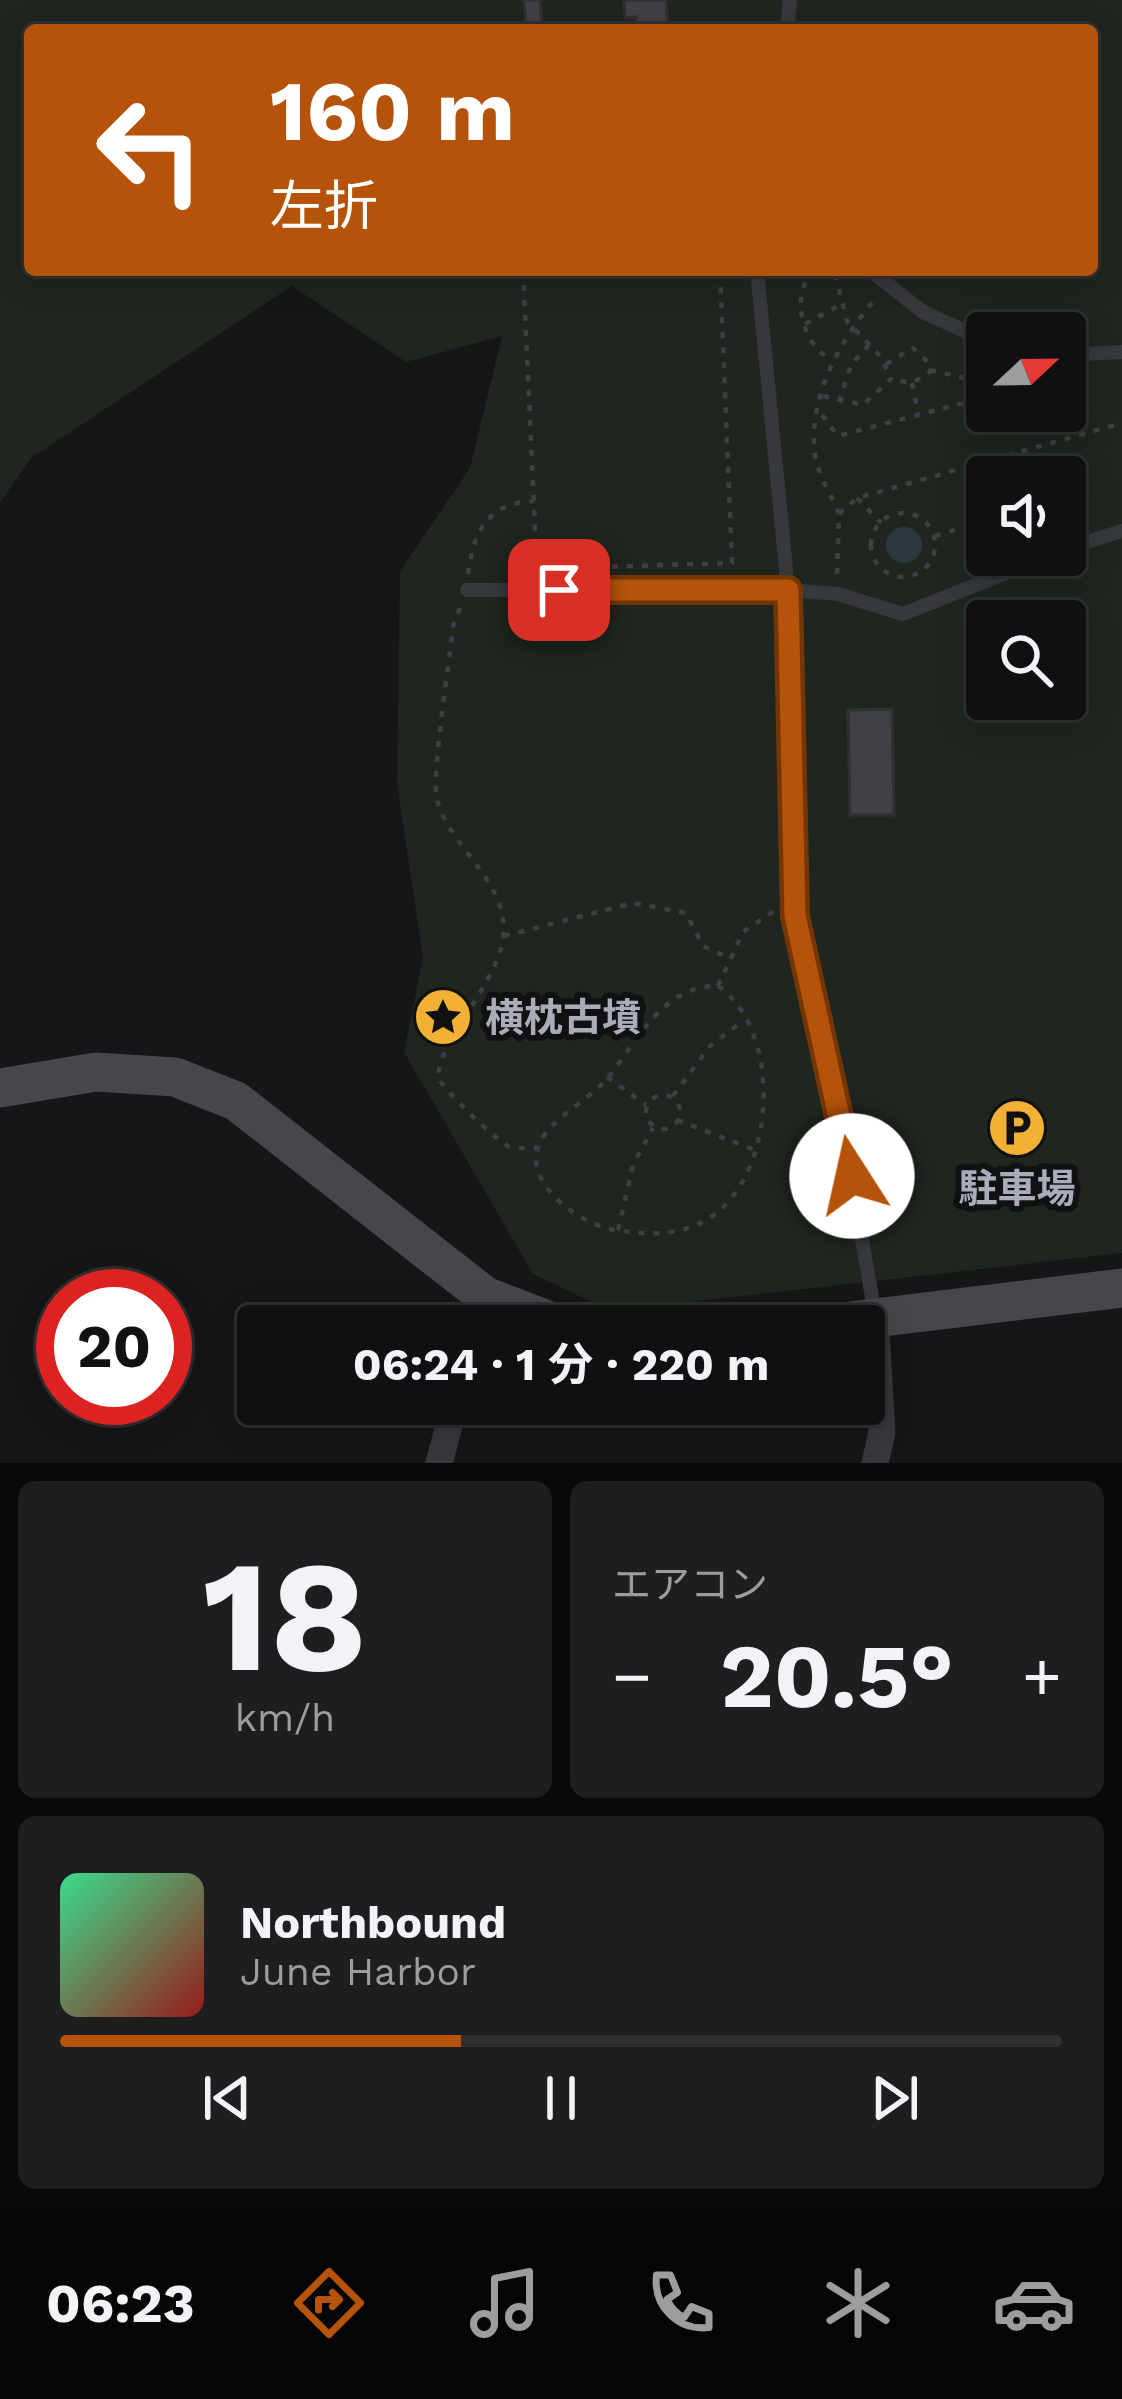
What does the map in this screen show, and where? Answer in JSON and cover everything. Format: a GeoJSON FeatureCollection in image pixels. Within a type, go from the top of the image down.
{"type":"FeatureCollection","features":[{"type":"Feature","properties":{"kind":"street"},"geometry":{"type":"LineString","coordinates":[[0,1088],[96,1072],[175,1077],[236,1101],[474,1305]]}},
{"type":"Feature","properties":{"kind":"street"},"geometry":{"type":"LineString","coordinates":[[885,1314],[1122,1288]]}},
{"type":"Feature","properties":{"kind":"street"},"geometry":{"type":"LineString","coordinates":[[439,1463],[449,1425]]}},
{"type":"Feature","properties":{"kind":"street"},"geometry":{"type":"LineString","coordinates":[[875,1463],[882,1425]]}},
{"type":"Feature","properties":{"kind":"lane"},"geometry":{"type":"LineString","coordinates":[[758,276],[788,590],[795,906],[833,1071],[873,1305]]}},
{"type":"Feature","properties":{"kind":"lane"},"geometry":{"type":"LineString","coordinates":[[876,276],[923,312],[966,334]]}},
{"type":"Feature","properties":{"kind":"lane"},"geometry":{"type":"LineString","coordinates":[[1086,354],[1122,352]]}},
{"type":"Feature","properties":{"kind":"lane"},"geometry":{"type":"LineString","coordinates":[[1086,542],[1122,531]]}},
{"type":"Feature","properties":{"kind":"lane"},"geometry":{"type":"LineString","coordinates":[[466,590],[788,590],[838,593],[888,610],[920,611],[1002,576]]}},
{"type":"Feature","properties":{"kind":"path"},"geometry":{"type":"LineString","coordinates":[[523,276],[537,569]]}},
{"type":"Feature","properties":{"kind":"path"},"geometry":{"type":"LineString","coordinates":[[559,568],[732,562],[720,276]]}},
{"type":"Feature","properties":{"kind":"path"},"geometry":{"type":"LineString","coordinates":[[810,276],[801,292],[805,324],[813,344],[832,360]]}},
{"type":"Feature","properties":{"kind":"path"},"geometry":{"type":"LineString","coordinates":[[835,276],[840,305],[886,364],[891,379]]}},
{"type":"Feature","properties":{"kind":"path"},"geometry":{"type":"LineString","coordinates":[[838,593],[839,514],[814,455],[820,413],[832,360],[886,285]]}},
{"type":"Feature","properties":{"kind":"path"},"geometry":{"type":"LineString","coordinates":[[805,324],[840,305]]}},
{"type":"Feature","properties":{"kind":"path"},"geometry":{"type":"LineString","coordinates":[[839,402],[851,365],[869,345]]}},
{"type":"Feature","properties":{"kind":"path"},"geometry":{"type":"LineString","coordinates":[[886,364],[914,348],[927,357],[931,370]]}},
{"type":"Feature","properties":{"kind":"path"},"geometry":{"type":"LineString","coordinates":[[931,370],[956,379],[966,376]]}},
{"type":"Feature","properties":{"kind":"path"},"geometry":{"type":"LineString","coordinates":[[891,379],[912,383],[931,370]]}},
{"type":"Feature","properties":{"kind":"path"},"geometry":{"type":"LineString","coordinates":[[823,396],[839,402],[873,401],[891,379]]}},
{"type":"Feature","properties":{"kind":"path"},"geometry":{"type":"LineString","coordinates":[[912,383],[919,415]]}},
{"type":"Feature","properties":{"kind":"path"},"geometry":{"type":"LineString","coordinates":[[820,413],[838,436],[966,403]]}},
{"type":"Feature","properties":{"kind":"path"},"geometry":{"type":"LineString","coordinates":[[1007,456],[1122,423]]}},
{"type":"Feature","properties":{"kind":"path"},"geometry":{"type":"LineString","coordinates":[[839,514],[857,498],[966,468]]}},
{"type":"Feature","properties":{"kind":"path"},"geometry":{"type":"LineString","coordinates":[[857,498],[881,523]]}},
{"type":"Feature","properties":{"kind":"path"},"geometry":{"type":"LineString","coordinates":[[534,501],[501,506],[486,516],[453,626],[437,800],[502,907],[504,936],[494,976],[443,1052],[438,1074],[446,1092],[475,1112],[494,1137],[513,1148],[538,1148]]}},
{"type":"Feature","properties":{"kind":"path"},"geometry":{"type":"LineString","coordinates":[[912,514],[928,526],[933,537],[928,565],[899,577],[874,559],[872,538],[881,523],[891,515],[912,514]]}},
{"type":"Feature","properties":{"kind":"path"},"geometry":{"type":"LineString","coordinates":[[933,537],[966,527]]}},
{"type":"Feature","properties":{"kind":"path"},"geometry":{"type":"LineString","coordinates":[[504,936],[643,903],[686,913],[707,950],[727,957]]}},
{"type":"Feature","properties":{"kind":"path"},"geometry":{"type":"LineString","coordinates":[[718,986],[727,957],[756,919],[795,906]]}},
{"type":"Feature","properties":{"kind":"path"},"geometry":{"type":"LineString","coordinates":[[718,986],[745,1020],[760,1062],[755,1150],[731,1198],[703,1222],[664,1234],[605,1228],[561,1202],[540,1176],[538,1148],[561,1117],[607,1077],[621,1053],[662,1010],[694,989],[718,986]]}},
{"type":"Feature","properties":{"kind":"path"},"geometry":{"type":"LineString","coordinates":[[677,1120],[673,1096],[713,1042],[745,1020]]}},
{"type":"Feature","properties":{"kind":"path"},"geometry":{"type":"LineString","coordinates":[[607,1077],[648,1107],[653,1128],[633,1166],[618,1230]]}},
{"type":"Feature","properties":{"kind":"path"},"geometry":{"type":"LineString","coordinates":[[648,1107],[658,1097],[673,1096]]}},
{"type":"Feature","properties":{"kind":"path"},"geometry":{"type":"LineString","coordinates":[[677,1120],[755,1150]]}},
{"type":"Feature","properties":{"kind":"path"},"geometry":{"type":"LineString","coordinates":[[653,1128],[666,1129],[677,1120]]}},
{"type":"Feature","properties":{"kind":"shaded area"},"geometry":{"type":"Polygon","coordinates":[[[0,0],[1122,0],[1122,1253],[662,1305],[594,1303],[533,1274],[404,1052],[423,958],[397,783],[400,571],[470,468],[502,336],[406,362],[292,286],[31,458],[0,503],[0,0]]]}},
{"type":"Feature","properties":{"kind":"shaded area"},"geometry":{"type":"Polygon","coordinates":[[[904,527],[917,532],[922,545],[917,558],[904,563],[891,558],[886,545],[891,532],[904,527]]]}},
{"type":"Feature","properties":{"kind":"building"},"geometry":{"type":"Polygon","coordinates":[[[524,0],[540,0],[542,24],[526,24],[524,0]]]}},
{"type":"Feature","properties":{"kind":"building"},"geometry":{"type":"Polygon","coordinates":[[[624,0],[666,0],[668,24],[637,24],[636,17],[625,18],[624,0]]]}},
{"type":"Feature","properties":{"kind":"building"},"geometry":{"type":"Polygon","coordinates":[[[892,709],[894,815],[850,815],[848,710],[892,709]]]}},
{"type":"Feature","properties":{"kind":"place","name":"横枕古墳"},"geometry":{"type":"Point","coordinates":[443,1017]}},
{"type":"Feature","properties":{"kind":"place","name":"駐車場"},"geometry":{"type":"Point","coordinates":[1017,1128]}},
{"type":"Feature","properties":{"kind":"route"},"geometry":{"type":"LineString","coordinates":[[559,590],[788,590],[795,916],[833,1071],[852,1176]]}}]}
